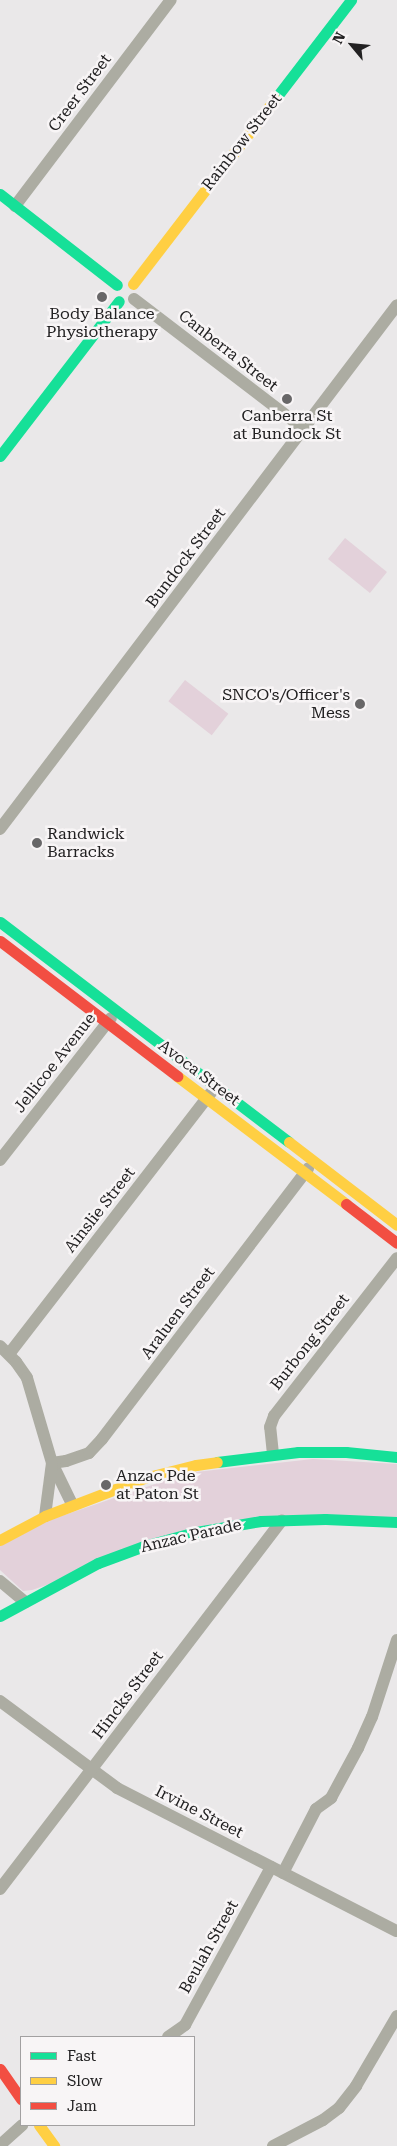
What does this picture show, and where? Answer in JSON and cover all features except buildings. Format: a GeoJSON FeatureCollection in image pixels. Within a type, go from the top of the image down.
{"type":"FeatureCollection","features":[{"type":"Feature","properties":{"kind":"main road","name":"Rainbow Street"},"geometry":{"type":"LineString","coordinates":[[133,284],[351,0]]}},
{"type":"Feature","properties":{"kind":"main road"},"geometry":{"type":"LineString","coordinates":[[0,194],[117,286]]}},
{"type":"Feature","properties":{"kind":"main road"},"geometry":{"type":"LineString","coordinates":[[123,282],[133,284],[136,293],[134,299],[126,303],[119,301],[115,292],[117,286],[123,282]]}},
{"type":"Feature","properties":{"kind":"main road"},"geometry":{"type":"LineString","coordinates":[[0,456],[119,301]]}},
{"type":"Feature","properties":{"kind":"main road","name":"Avoca Street"},"geometry":{"type":"LineString","coordinates":[[0,922],[397,1225]]}},
{"type":"Feature","properties":{"kind":"main road","name":"Avoca Street"},"geometry":{"type":"LineString","coordinates":[[1,943],[397,1243]]}},
{"type":"Feature","properties":{"kind":"main road"},"geometry":{"type":"LineString","coordinates":[[0,1540],[72,1504],[170,1471],[273,1454],[346,1452],[397,1457]]}},
{"type":"Feature","properties":{"kind":"main road","name":"Anzac Parade"},"geometry":{"type":"LineString","coordinates":[[0,1616],[75,1573],[144,1546],[216,1528],[282,1520],[324,1519],[397,1522]]}},
{"type":"Feature","properties":{"kind":"main road"},"geometry":{"type":"LineString","coordinates":[[0,2069],[20,2098]]}},
{"type":"Feature","properties":{"kind":"main road"},"geometry":{"type":"LineString","coordinates":[[42,2126],[54,2146]]}},
{"type":"Feature","properties":{"kind":"street","name":"Creer Street"},"geometry":{"type":"LineString","coordinates":[[15,206],[171,0]]}},
{"type":"Feature","properties":{"kind":"street","name":"Canberra Street"},"geometry":{"type":"LineString","coordinates":[[134,299],[304,429]]}},
{"type":"Feature","properties":{"kind":"street","name":"Bundock Street"},"geometry":{"type":"LineString","coordinates":[[0,829],[397,305]]}},
{"type":"Feature","properties":{"kind":"street"},"geometry":{"type":"LineString","coordinates":[[1,943],[12,930]]}},
{"type":"Feature","properties":{"kind":"street","name":"Jellicoe Avenue"},"geometry":{"type":"LineString","coordinates":[[0,1160],[117,1010]]}},
{"type":"Feature","properties":{"kind":"street","name":"Ainslie Street"},"geometry":{"type":"LineString","coordinates":[[4,1350],[216,1086]]}},
{"type":"Feature","properties":{"kind":"street","name":"Araluen Street"},"geometry":{"type":"LineString","coordinates":[[52,1463],[66,1461],[89,1453],[102,1439],[314,1160]]}},
{"type":"Feature","properties":{"kind":"street","name":"Burbong Street"},"geometry":{"type":"LineString","coordinates":[[273,1454],[270,1427],[274,1416],[397,1258]]}},
{"type":"Feature","properties":{"kind":"street"},"geometry":{"type":"LineString","coordinates":[[4,1350],[27,1378],[52,1463],[72,1504]]}},
{"type":"Feature","properties":{"kind":"street"},"geometry":{"type":"LineString","coordinates":[[45,1516],[52,1463]]}},
{"type":"Feature","properties":{"kind":"street","name":"Hincks Street"},"geometry":{"type":"LineString","coordinates":[[0,1889],[282,1520]]}},
{"type":"Feature","properties":{"kind":"street"},"geometry":{"type":"LineString","coordinates":[[0,1581],[25,1602]]}},
{"type":"Feature","properties":{"kind":"street"},"geometry":{"type":"LineString","coordinates":[[283,1873],[316,1809],[331,1798],[358,1748],[375,1710],[397,1640]]}},
{"type":"Feature","properties":{"kind":"street","name":"Irvine Street"},"geometry":{"type":"LineString","coordinates":[[0,1700],[117,1788],[397,1931]]}},
{"type":"Feature","properties":{"kind":"street","name":"Beulah Street"},"geometry":{"type":"LineString","coordinates":[[169,2036],[185,2025],[271,1867]]}},
{"type":"Feature","properties":{"kind":"street"},"geometry":{"type":"LineString","coordinates":[[280,2144],[323,2120],[339,2108],[356,2086],[397,2016]]}},
{"type":"Feature","properties":{"kind":"street"},"geometry":{"type":"LineString","coordinates":[[0,2145],[21,2126]]}},
{"type":"Feature","properties":{"kind":"shaded area"},"geometry":{"type":"Polygon","coordinates":[[[345,538],[387,572],[370,593],[328,559],[345,538]]]}},
{"type":"Feature","properties":{"kind":"shaded area"},"geometry":{"type":"Polygon","coordinates":[[[185,680],[228,714],[212,735],[168,701],[185,680]]]}},
{"type":"Feature","properties":{"kind":"shaded area"},"geometry":{"type":"Polygon","coordinates":[[[313,1459],[397,1464],[397,1517],[236,1521],[32,1590],[23,1591],[0,1570],[0,1546],[47,1521],[187,1473],[313,1459]]]}},
{"type":"Feature","properties":{"kind":"traffic: fast"},"geometry":{"type":"LineString","coordinates":[[275,99],[351,0]]}},
{"type":"Feature","properties":{"kind":"traffic: fast"},"geometry":{"type":"LineString","coordinates":[[0,194],[117,285]]}},
{"type":"Feature","properties":{"kind":"traffic: fast"},"geometry":{"type":"LineString","coordinates":[[0,456],[119,301]]}},
{"type":"Feature","properties":{"kind":"traffic: fast"},"geometry":{"type":"LineString","coordinates":[[0,922],[289,1142]]}},
{"type":"Feature","properties":{"kind":"traffic: fast"},"geometry":{"type":"LineString","coordinates":[[217,1462],[298,1452],[346,1452],[397,1457]]}},
{"type":"Feature","properties":{"kind":"traffic: fast"},"geometry":{"type":"LineString","coordinates":[[0,1616],[98,1563],[144,1546],[196,1532],[261,1521],[325,1519],[397,1522]]}},
{"type":"Feature","properties":{"kind":"traffic: slow"},"geometry":{"type":"LineString","coordinates":[[133,284],[275,99]]}},
{"type":"Feature","properties":{"kind":"traffic: slow"},"geometry":{"type":"LineString","coordinates":[[177,1076],[346,1204]]}},
{"type":"Feature","properties":{"kind":"traffic: slow"},"geometry":{"type":"LineString","coordinates":[[289,1142],[397,1225]]}},
{"type":"Feature","properties":{"kind":"traffic: slow"},"geometry":{"type":"LineString","coordinates":[[0,1540],[45,1516],[144,1478],[196,1465],[217,1462]]}},
{"type":"Feature","properties":{"kind":"traffic: slow"},"geometry":{"type":"LineString","coordinates":[[40,2126],[54,2146]]}},
{"type":"Feature","properties":{"kind":"traffic: jam"},"geometry":{"type":"LineString","coordinates":[[0,941],[177,1076]]}},
{"type":"Feature","properties":{"kind":"traffic: jam"},"geometry":{"type":"LineString","coordinates":[[346,1204],[397,1243]]}},
{"type":"Feature","properties":{"kind":"traffic: jam"},"geometry":{"type":"LineString","coordinates":[[0,2069],[20,2098]]}},
{"type":"Feature","properties":{"kind":"place","name":"Body Balance Physiotherapy"},"geometry":{"type":"Point","coordinates":[102,297]}},
{"type":"Feature","properties":{"kind":"place","name":"Canberra St at Bundock St"},"geometry":{"type":"Point","coordinates":[287,399]}},
{"type":"Feature","properties":{"kind":"place","name":"SNCO's/Officer's Mess"},"geometry":{"type":"Point","coordinates":[360,704]}},
{"type":"Feature","properties":{"kind":"place","name":"Randwick Barracks"},"geometry":{"type":"Point","coordinates":[37,843]}},
{"type":"Feature","properties":{"kind":"place","name":"Anzac Pde at Paton St"},"geometry":{"type":"Point","coordinates":[106,1485]}}]}
